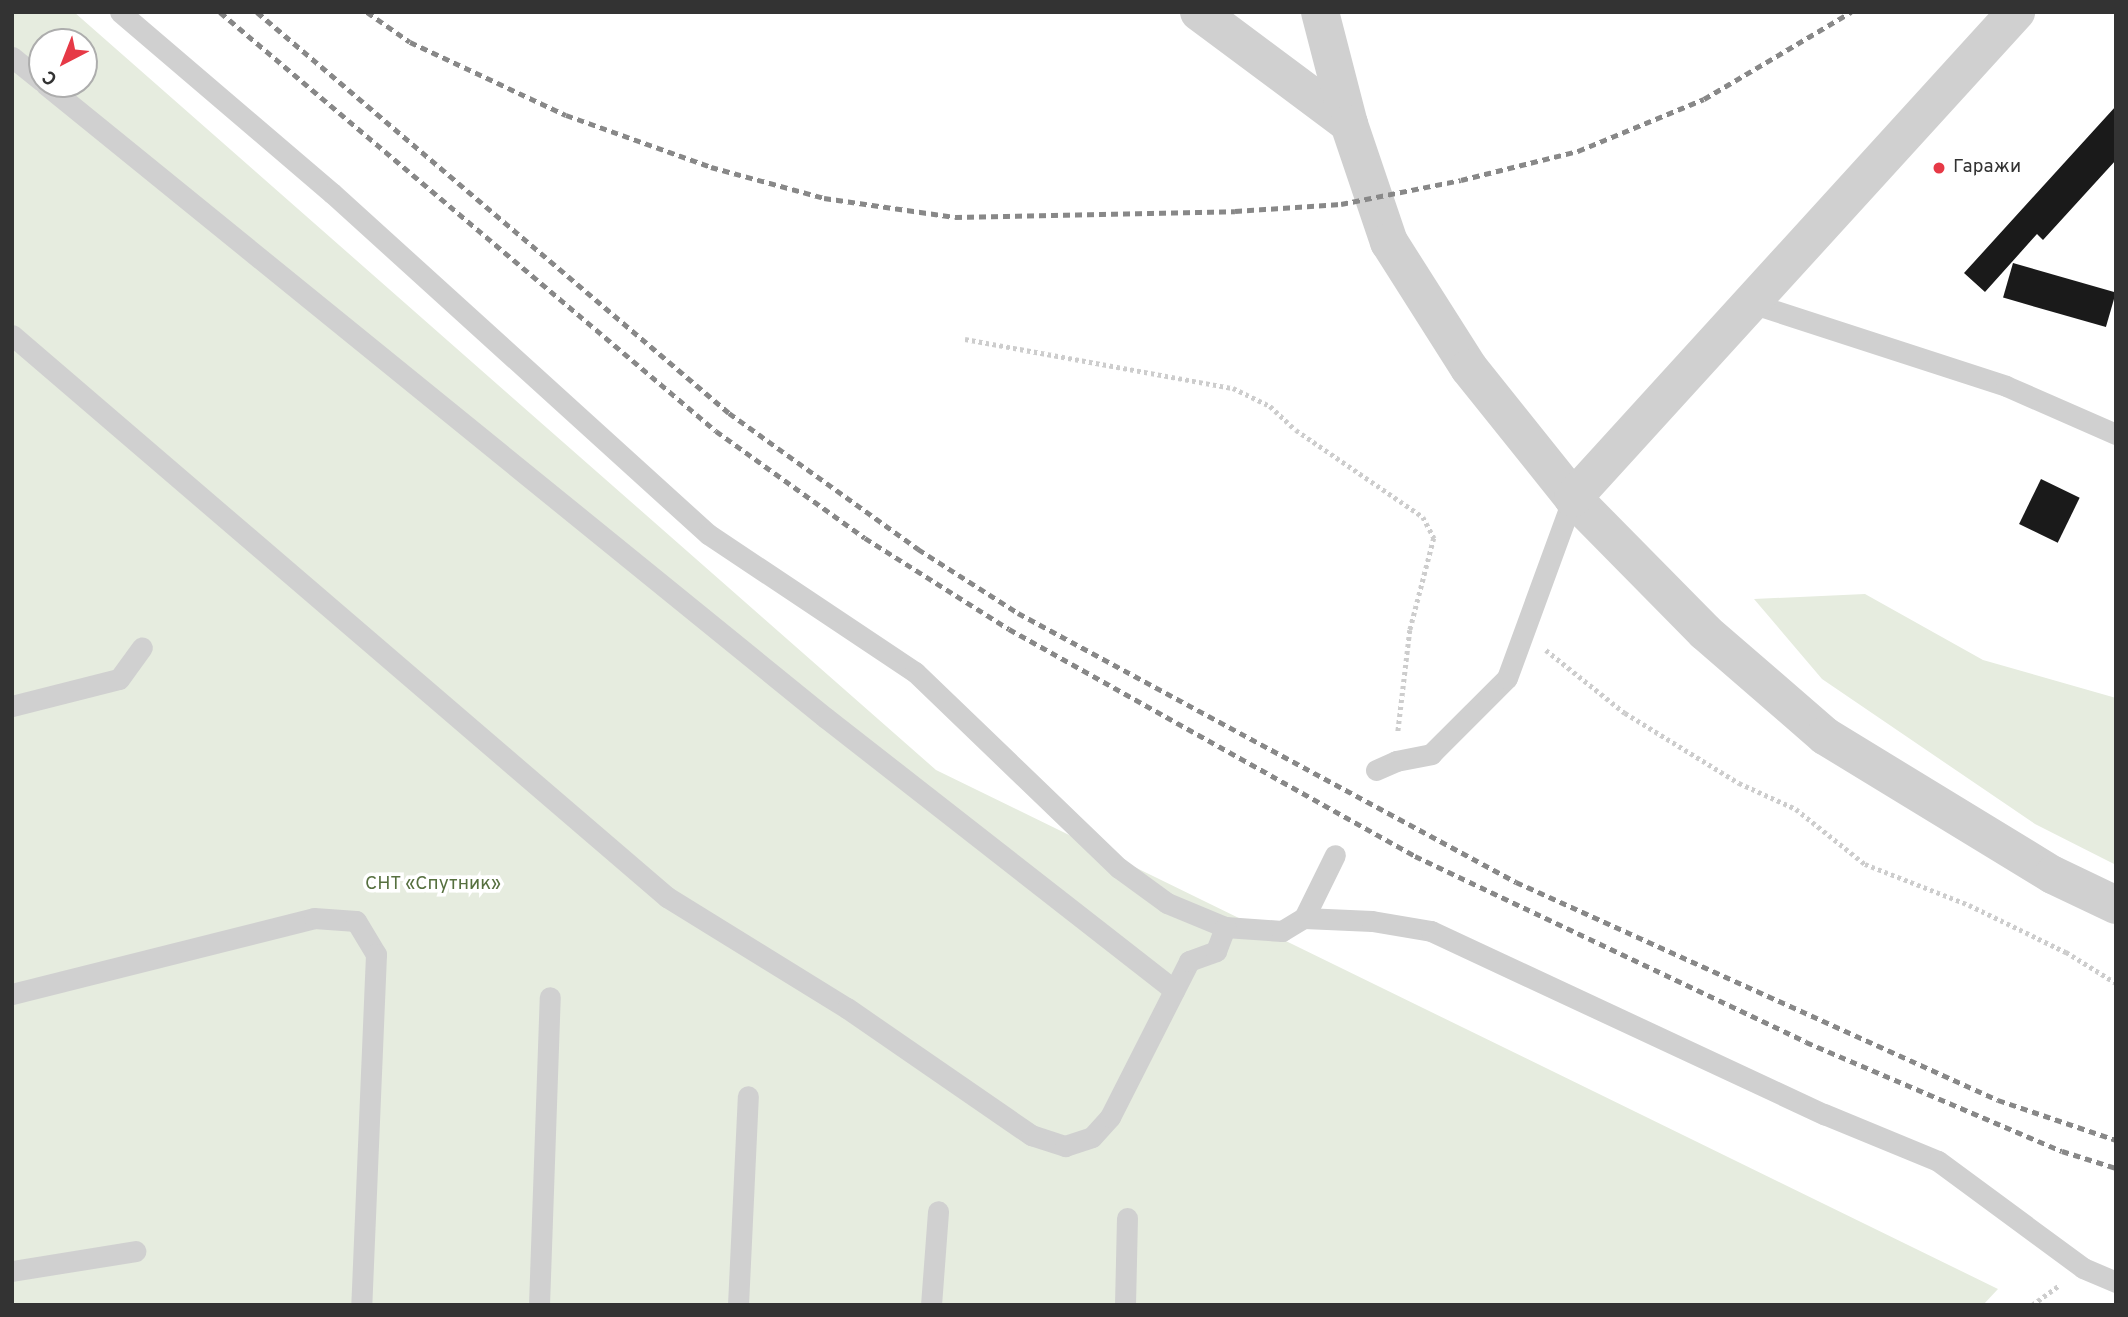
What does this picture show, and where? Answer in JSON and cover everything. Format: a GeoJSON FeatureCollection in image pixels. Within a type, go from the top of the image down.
{"type":"FeatureCollection","features":[{"type":"Feature","properties":{"kind":"street"},"geometry":{"type":"LineString","coordinates":[[1199,12],[1349,124]]}},
{"type":"Feature","properties":{"kind":"street"},"geometry":{"type":"LineString","coordinates":[[1320,12],[1349,124],[1389,242],[1469,368],[1573,498],[1704,632],[1825,736],[2053,875],[2116,905]]}},
{"type":"Feature","properties":{"kind":"street"},"geometry":{"type":"LineString","coordinates":[[1573,498],[2017,12]]}},
{"type":"Feature","properties":{"kind":"lane"},"geometry":{"type":"LineString","coordinates":[[120,12],[332,193],[708,534],[915,672],[1119,868],[1167,903],[1225,927],[1282,931],[1304,918],[1372,921],[1431,931],[1824,1114],[1938,1161],[2083,1268],[2116,1282]]}},
{"type":"Feature","properties":{"kind":"lane"},"geometry":{"type":"LineString","coordinates":[[12,57],[28,70]]}},
{"type":"Feature","properties":{"kind":"lane"},"geometry":{"type":"LineString","coordinates":[[62,98],[826,718],[1174,990]]}},
{"type":"Feature","properties":{"kind":"lane"},"geometry":{"type":"LineString","coordinates":[[1751,303],[2006,386],[2116,434]]}},
{"type":"Feature","properties":{"kind":"lane"},"geometry":{"type":"LineString","coordinates":[[12,334],[667,897],[847,1008],[1031,1135],[1065,1146],[1092,1137],[1110,1117],[1189,961],[1216,951],[1225,927]]}},
{"type":"Feature","properties":{"kind":"lane"},"geometry":{"type":"LineString","coordinates":[[1386,765],[1431,754],[1474,714],[1507,678],[1573,498]]}},
{"type":"Feature","properties":{"kind":"lane"},"geometry":{"type":"LineString","coordinates":[[12,706],[119,679],[142,647]]}},
{"type":"Feature","properties":{"kind":"lane"},"geometry":{"type":"LineString","coordinates":[[1304,918],[1335,855]]}},
{"type":"Feature","properties":{"kind":"lane"},"geometry":{"type":"LineString","coordinates":[[12,994],[314,918],[356,920],[376,954],[361,1305]]}},
{"type":"Feature","properties":{"kind":"lane"},"geometry":{"type":"LineString","coordinates":[[539,1305],[550,996]]}},
{"type":"Feature","properties":{"kind":"lane"},"geometry":{"type":"LineString","coordinates":[[738,1305],[748,1096]]}},
{"type":"Feature","properties":{"kind":"lane"},"geometry":{"type":"LineString","coordinates":[[931,1305],[938,1211]]}},
{"type":"Feature","properties":{"kind":"lane"},"geometry":{"type":"LineString","coordinates":[[1125,1305],[1127,1217]]}},
{"type":"Feature","properties":{"kind":"lane"},"geometry":{"type":"LineString","coordinates":[[12,1272],[135,1251]]}},
{"type":"Feature","properties":{"kind":"path"},"geometry":{"type":"LineString","coordinates":[[965,340],[1233,388],[1270,406],[1296,430],[1423,517],[1434,538],[1410,630],[1386,765]]}},
{"type":"Feature","properties":{"kind":"path"},"geometry":{"type":"LineString","coordinates":[[1525,635],[1625,713],[1740,783],[1796,809],[1866,864],[1969,905],[2066,952],[2116,983]]}},
{"type":"Feature","properties":{"kind":"green space","name":"СНТ «Спутник»"},"geometry":{"type":"Polygon","coordinates":[[[12,12],[74,12],[92,28],[28,28],[28,98],[98,98],[98,33],[936,770],[1998,1289],[1983,1305],[12,1305],[12,12]]]}},
{"type":"Feature","properties":{"kind":"green space"},"geometry":{"type":"Polygon","coordinates":[[[1865,594],[1983,660],[2116,698],[2116,865],[2035,824],[1822,679],[1754,599],[1865,594]]]}},
{"type":"Feature","properties":{"kind":"building"},"geometry":{"type":"Polygon","coordinates":[[[2116,106],[2116,160],[2043,240],[2037,234],[1985,292],[1964,273],[2116,106]]]}},
{"type":"Feature","properties":{"kind":"building"},"geometry":{"type":"Polygon","coordinates":[[[2013,263],[2116,292],[2106,327],[2003,298],[2013,263]]]}},
{"type":"Feature","properties":{"kind":"building"},"geometry":{"type":"Polygon","coordinates":[[[2041,479],[2080,498],[2058,543],[2019,524],[2041,479]]]}},
{"type":"Feature","properties":{"kind":"railway"},"geometry":{"type":"LineString","coordinates":[[220,12],[716,431],[865,538],[1009,629],[1415,856],[1806,1042],[2062,1151],[2116,1168]]}},
{"type":"Feature","properties":{"kind":"railway"},"geometry":{"type":"LineString","coordinates":[[257,12],[729,413],[918,549],[1018,613],[1516,882],[1998,1100],[2116,1140]]}},
{"type":"Feature","properties":{"kind":"railway"},"geometry":{"type":"LineString","coordinates":[[367,12],[410,42],[566,115],[711,167],[824,198],[955,217],[1235,211],[1341,204],[1461,180],[1578,151],[1704,99],[1851,12]]}},
{"type":"Feature","properties":{"kind":"place","name":"Гаражи"},"geometry":{"type":"Point","coordinates":[1939,168]}}]}
